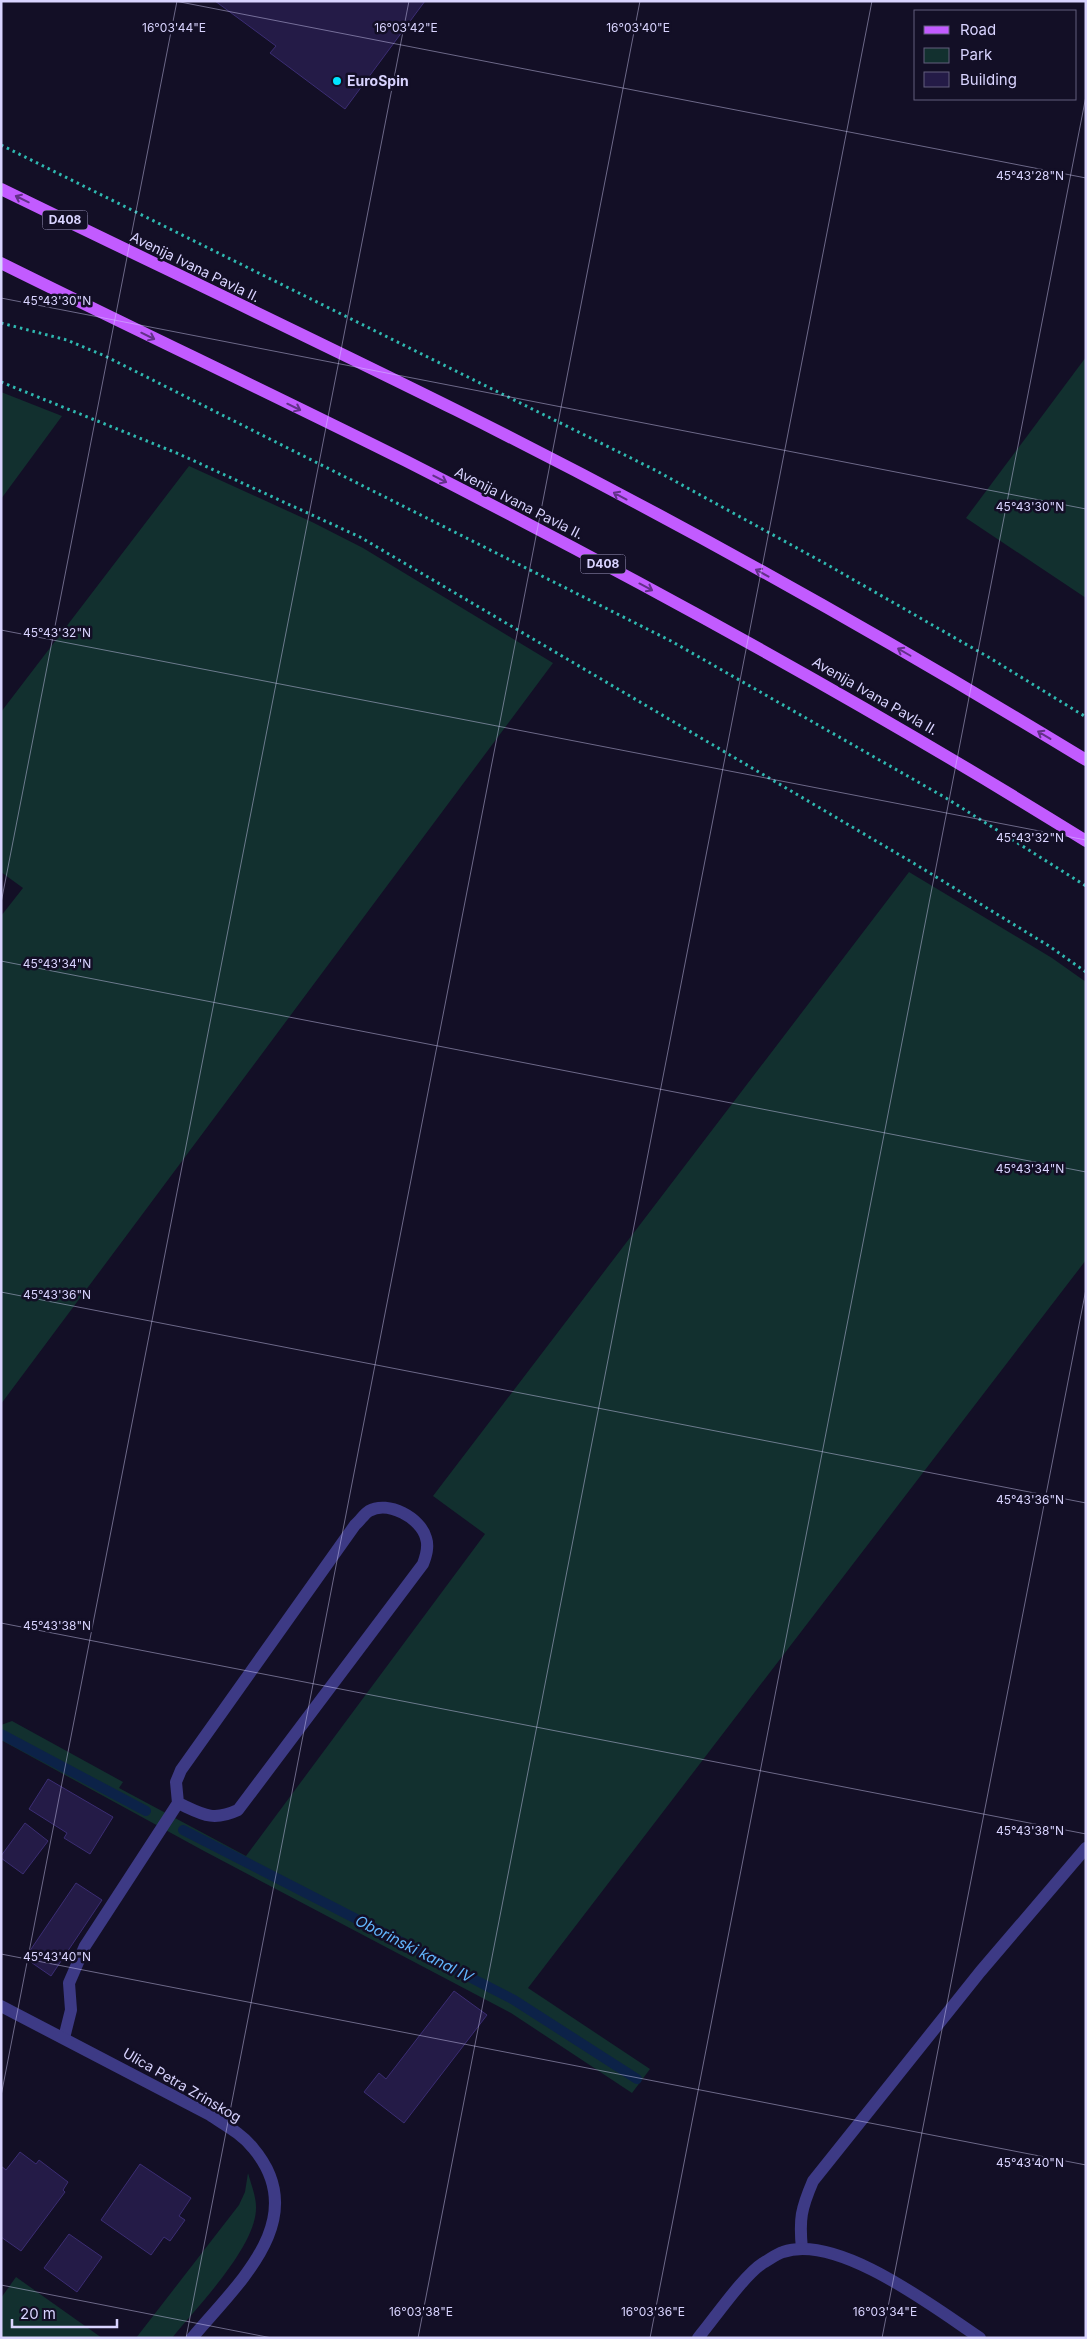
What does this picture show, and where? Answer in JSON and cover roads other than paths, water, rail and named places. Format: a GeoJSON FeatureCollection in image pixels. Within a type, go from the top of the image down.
{"type":"FeatureCollection","features":[{"type":"Feature","properties":{"kind":"main road","name":"Avenija Ivana Pavla II."},"geometry":{"type":"LineString","coordinates":[[1,189],[458,411],[660,516],[972,691],[1086,760]]}},
{"type":"Feature","properties":{"kind":"main road","name":"Avenija Ivana Pavla II."},"geometry":{"type":"LineString","coordinates":[[1,263],[405,461],[655,591],[775,656],[933,746],[1086,841]]}},
{"type":"Feature","properties":{"kind":"street"},"geometry":{"type":"LineString","coordinates":[[64,2038],[71,2010],[69,1983],[74,1968],[85,1946],[178,1803],[176,1782],[181,1770],[356,1525],[370,1511],[386,1508],[414,1519],[421,1526],[426,1538],[427,1552],[423,1564],[238,1810],[223,1817],[212,1816],[178,1803]]}},
{"type":"Feature","properties":{"kind":"street"},"geometry":{"type":"LineString","coordinates":[[802,2249],[799,2222],[813,2181],[980,1972],[1086,1848]]}},
{"type":"Feature","properties":{"kind":"street","name":"Ulica Petra Zrinskog"},"geometry":{"type":"LineString","coordinates":[[1,2006],[217,2120],[252,2147],[269,2175],[276,2200],[275,2218],[267,2242],[250,2268],[192,2338]]}},
{"type":"Feature","properties":{"kind":"street"},"geometry":{"type":"LineString","coordinates":[[698,2338],[761,2264],[783,2252],[802,2249],[824,2252],[868,2268],[980,2338]]}},
{"type":"Feature","properties":{"kind":"waterway","name":"Oborinski kanal IV"},"geometry":{"type":"LineString","coordinates":[[1,1734],[146,1811]]}},
{"type":"Feature","properties":{"kind":"waterway","name":"Oborinski kanal IV"},"geometry":{"type":"LineString","coordinates":[[183,1830],[514,2000],[637,2079]]}},
{"type":"Feature","properties":{"kind":"place","name":"EuroSpin"},"geometry":{"type":"Point","coordinates":[337,81]}}]}
